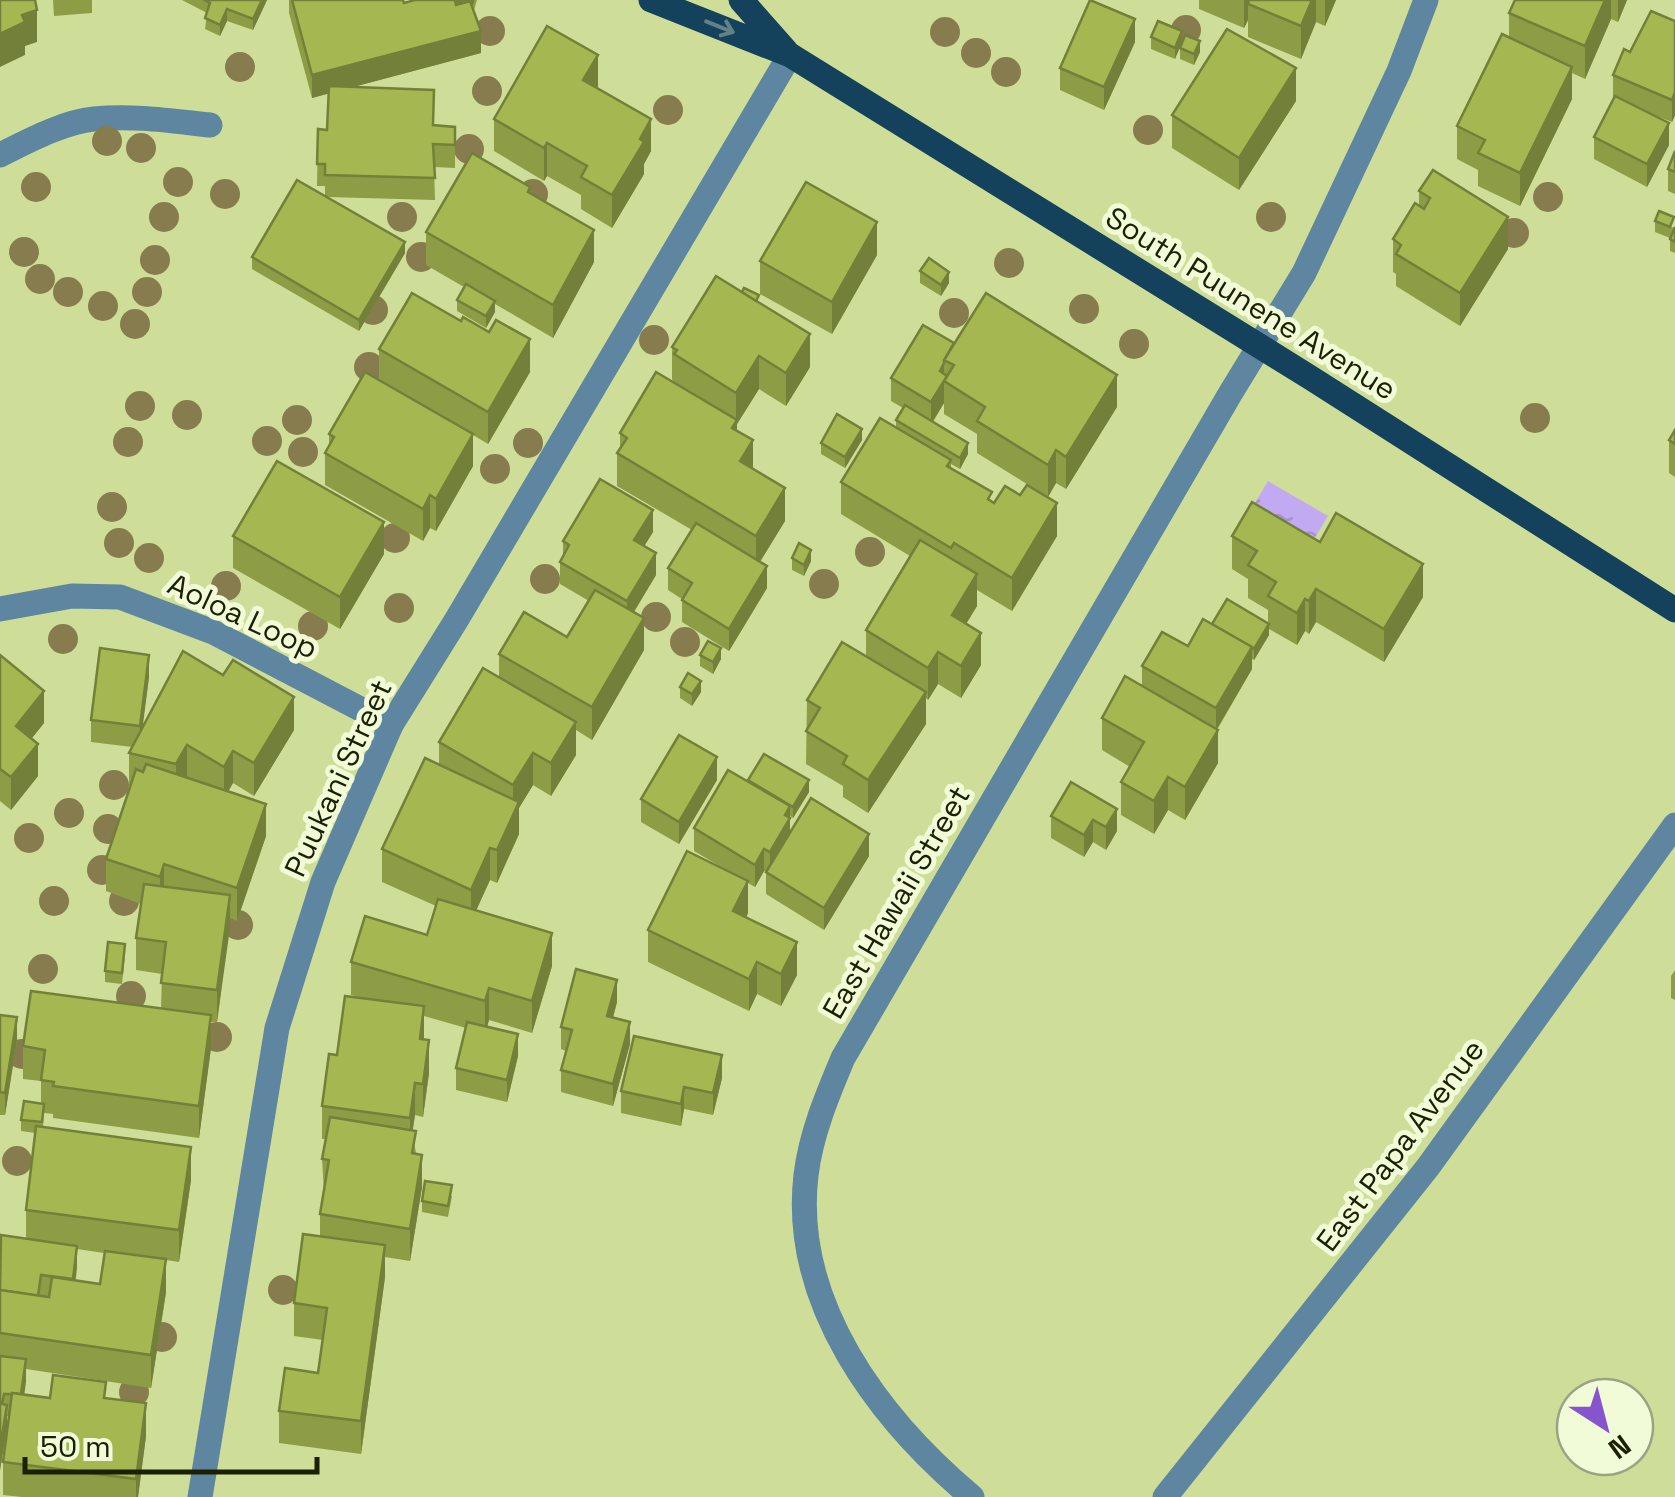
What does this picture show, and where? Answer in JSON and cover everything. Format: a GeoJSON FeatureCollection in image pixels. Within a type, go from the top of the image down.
{"type":"FeatureCollection","features":[{"type":"Feature","properties":{"kind":"main road","name":"South Puunene Avenue"},"geometry":{"type":"LineString","coordinates":[[651,0],[790,54],[1675,610]]}},
{"type":"Feature","properties":{"kind":"main road","name":"South Puunene Avenue"},"geometry":{"type":"LineString","coordinates":[[741,0],[790,54]]}},
{"type":"Feature","properties":{"kind":"street","name":"East Hawaii Street"},"geometry":{"type":"LineString","coordinates":[[972,1497],[892,1420],[830,1324],[808,1255],[805,1216],[806,1175],[818,1120],[843,1058],[1230,394],[1261,348],[1338,205],[1399,72],[1426,0]]}},
{"type":"Feature","properties":{"kind":"street","name":"Puukani Street"},"geometry":{"type":"LineString","coordinates":[[200,1497],[277,1028],[323,882],[392,725],[790,54]]}},
{"type":"Feature","properties":{"kind":"street"},"geometry":{"type":"LineString","coordinates":[[0,154],[91,119],[152,118],[210,125]]}},
{"type":"Feature","properties":{"kind":"street","name":"Aoloa Loop"},"geometry":{"type":"LineString","coordinates":[[0,609],[72,596],[120,597],[213,632],[392,725]]}},
{"type":"Feature","properties":{"kind":"street","name":"East Papa Avenue"},"geometry":{"type":"LineString","coordinates":[[1165,1497],[1428,1167],[1675,824]]}},
{"type":"Feature","properties":{"kind":"water"},"geometry":{"type":"Polygon","coordinates":[[[1268,481],[1328,516],[1308,549],[1249,513],[1268,481]]]}},
{"type":"Feature","properties":{"kind":"building"},"geometry":{"type":"Polygon","coordinates":[[[0,0],[35,0],[37,10],[22,15],[25,22],[0,34],[0,0]]]}},
{"type":"Feature","properties":{"kind":"building"},"geometry":{"type":"Polygon","coordinates":[[[204,0],[262,0],[253,19],[227,9],[220,25],[205,18],[210,3],[204,0]]]}},
{"type":"Feature","properties":{"kind":"building"},"geometry":{"type":"Polygon","coordinates":[[[292,0],[455,0],[456,5],[470,1],[481,31],[312,75],[292,0]]]}},
{"type":"Feature","properties":{"kind":"building"},"geometry":{"type":"Polygon","coordinates":[[[1090,0],[1135,19],[1104,87],[1060,68],[1090,0]]]}},
{"type":"Feature","properties":{"kind":"building"},"geometry":{"type":"Polygon","coordinates":[[[1249,0],[1312,0],[1301,26],[1248,4],[1249,0]]]}},
{"type":"Feature","properties":{"kind":"building"},"geometry":{"type":"Polygon","coordinates":[[[1515,0],[1605,0],[1585,46],[1509,13],[1515,0]]]}},
{"type":"Feature","properties":{"kind":"building"},"geometry":{"type":"Polygon","coordinates":[[[1651,11],[1675,21],[1672,100],[1613,75],[1624,49],[1630,52],[1651,11]]]}},
{"type":"Feature","properties":{"kind":"building"},"geometry":{"type":"Polygon","coordinates":[[[1158,21],[1182,31],[1175,48],[1151,37],[1158,21]]]}},
{"type":"Feature","properties":{"kind":"building"},"geometry":{"type":"Polygon","coordinates":[[[547,26],[598,55],[583,80],[651,119],[640,139],[644,142],[612,195],[581,177],[587,166],[547,143],[544,148],[494,119],[547,26]]]}},
{"type":"Feature","properties":{"kind":"building"},"geometry":{"type":"Polygon","coordinates":[[[1227,29],[1296,68],[1239,158],[1172,115],[1227,29]]]}},
{"type":"Feature","properties":{"kind":"building"},"geometry":{"type":"Polygon","coordinates":[[[1502,34],[1572,67],[1520,173],[1478,153],[1485,140],[1457,126],[1502,34]]]}},
{"type":"Feature","properties":{"kind":"building"},"geometry":{"type":"Polygon","coordinates":[[[1185,35],[1200,41],[1194,54],[1180,48],[1185,35]]]}},
{"type":"Feature","properties":{"kind":"building"},"geometry":{"type":"Polygon","coordinates":[[[329,86],[434,90],[433,125],[455,127],[455,145],[433,144],[435,178],[325,175],[325,164],[317,164],[318,129],[327,130],[329,86]]]}},
{"type":"Feature","properties":{"kind":"building"},"geometry":{"type":"Polygon","coordinates":[[[1615,96],[1669,123],[1647,164],[1594,137],[1615,96]]]}},
{"type":"Feature","properties":{"kind":"building"},"geometry":{"type":"Polygon","coordinates":[[[1675,151],[1675,172],[1668,169],[1675,151]]]}},
{"type":"Feature","properties":{"kind":"building"},"geometry":{"type":"Polygon","coordinates":[[[472,153],[530,187],[528,192],[594,230],[553,305],[426,232],[472,153]]]}},
{"type":"Feature","properties":{"kind":"building"},"geometry":{"type":"Polygon","coordinates":[[[1433,170],[1508,217],[1460,293],[1396,254],[1401,245],[1393,239],[1415,203],[1424,209],[1430,198],[1419,191],[1433,170]]]}},
{"type":"Feature","properties":{"kind":"building"},"geometry":{"type":"Polygon","coordinates":[[[297,180],[405,242],[359,320],[252,257],[297,180]]]}},
{"type":"Feature","properties":{"kind":"building"},"geometry":{"type":"Polygon","coordinates":[[[806,182],[877,222],[832,302],[760,261],[806,182]]]}},
{"type":"Feature","properties":{"kind":"building"},"geometry":{"type":"Polygon","coordinates":[[[1659,211],[1674,217],[1670,227],[1655,221],[1659,211]]]}},
{"type":"Feature","properties":{"kind":"building"},"geometry":{"type":"Polygon","coordinates":[[[929,258],[949,272],[941,285],[920,271],[929,258]]]}},
{"type":"Feature","properties":{"kind":"building"},"geometry":{"type":"Polygon","coordinates":[[[716,276],[810,334],[786,373],[759,356],[736,393],[674,354],[677,350],[672,347],[716,276]]]}},
{"type":"Feature","properties":{"kind":"building"},"geometry":{"type":"Polygon","coordinates":[[[466,284],[495,301],[486,316],[457,300],[466,284]]]}},
{"type":"Feature","properties":{"kind":"building"},"geometry":{"type":"Polygon","coordinates":[[[744,288],[759,295],[756,301],[742,292],[744,288]]]}},
{"type":"Feature","properties":{"kind":"building"},"geometry":{"type":"Polygon","coordinates":[[[412,293],[489,332],[496,320],[530,339],[488,412],[379,349],[412,293]]]}},
{"type":"Feature","properties":{"kind":"building"},"geometry":{"type":"Polygon","coordinates":[[[986,293],[1117,375],[1066,457],[1056,450],[1048,465],[977,421],[985,407],[944,381],[954,365],[944,360],[986,293]]]}},
{"type":"Feature","properties":{"kind":"building"},"geometry":{"type":"Polygon","coordinates":[[[923,325],[954,343],[940,371],[947,376],[931,402],[891,378],[923,325]]]}},
{"type":"Feature","properties":{"kind":"building"},"geometry":{"type":"Polygon","coordinates":[[[365,372],[473,434],[436,499],[430,495],[423,509],[325,453],[334,437],[329,434],[365,372]]]}},
{"type":"Feature","properties":{"kind":"building"},"geometry":{"type":"Polygon","coordinates":[[[656,372],[737,420],[732,428],[753,440],[740,461],[785,488],[756,536],[617,453],[627,438],[620,433],[656,372]]]}},
{"type":"Feature","properties":{"kind":"building"},"geometry":{"type":"Polygon","coordinates":[[[905,405],[968,443],[960,458],[896,420],[905,405]]]}},
{"type":"Feature","properties":{"kind":"building"},"geometry":{"type":"Polygon","coordinates":[[[837,414],[862,429],[845,457],[821,443],[837,414]]]}},
{"type":"Feature","properties":{"kind":"building"},"geometry":{"type":"Polygon","coordinates":[[[880,418],[951,460],[947,466],[992,492],[988,499],[994,503],[1005,486],[1020,495],[1027,485],[1057,503],[1012,578],[954,543],[951,548],[841,482],[880,418]]]}},
{"type":"Feature","properties":{"kind":"building"},"geometry":{"type":"Polygon","coordinates":[[[277,461],[384,522],[340,597],[233,536],[277,461]]]}},
{"type":"Feature","properties":{"kind":"building"},"geometry":{"type":"Polygon","coordinates":[[[600,479],[653,510],[634,540],[656,553],[627,601],[560,562],[569,545],[563,541],[600,479]]]}},
{"type":"Feature","properties":{"kind":"building"},"geometry":{"type":"Polygon","coordinates":[[[1252,502],[1320,542],[1336,513],[1423,564],[1384,629],[1316,589],[1297,613],[1268,596],[1276,582],[1248,565],[1257,551],[1232,536],[1252,502]]]}},
{"type":"Feature","properties":{"kind":"building"},"geometry":{"type":"Polygon","coordinates":[[[696,523],[767,566],[729,629],[682,600],[692,583],[668,568],[696,523]]]}},
{"type":"Feature","properties":{"kind":"building"},"geometry":{"type":"Polygon","coordinates":[[[920,540],[977,574],[952,615],[981,633],[961,666],[938,652],[928,668],[866,630],[920,540]]]}},
{"type":"Feature","properties":{"kind":"building"},"geometry":{"type":"Polygon","coordinates":[[[799,543],[811,550],[804,565],[792,558],[799,543]]]}},
{"type":"Feature","properties":{"kind":"building"},"geometry":{"type":"Polygon","coordinates":[[[595,590],[644,618],[592,707],[499,654],[524,612],[567,637],[595,590]]]}},
{"type":"Feature","properties":{"kind":"building"},"geometry":{"type":"Polygon","coordinates":[[[1227,599],[1269,624],[1254,649],[1212,624],[1227,599]]]}},
{"type":"Feature","properties":{"kind":"building"},"geometry":{"type":"Polygon","coordinates":[[[1203,619],[1252,647],[1216,708],[1142,666],[1162,632],[1188,646],[1203,619]]]}},
{"type":"Feature","properties":{"kind":"building"},"geometry":{"type":"Polygon","coordinates":[[[708,641],[721,648],[713,662],[700,655],[708,641]]]}},
{"type":"Feature","properties":{"kind":"building"},"geometry":{"type":"Polygon","coordinates":[[[842,642],[926,692],[868,780],[843,764],[847,756],[806,731],[820,708],[807,700],[842,642]]]}},
{"type":"Feature","properties":{"kind":"building"},"geometry":{"type":"Polygon","coordinates":[[[100,648],[149,655],[140,726],[91,720],[100,648]]]}},
{"type":"Feature","properties":{"kind":"building"},"geometry":{"type":"Polygon","coordinates":[[[183,651],[223,675],[233,660],[294,697],[254,763],[233,751],[224,767],[187,745],[176,764],[129,753],[183,651]]]}},
{"type":"Feature","properties":{"kind":"building"},"geometry":{"type":"Polygon","coordinates":[[[0,655],[44,691],[16,726],[38,744],[11,777],[0,769],[0,655]]]}},
{"type":"Feature","properties":{"kind":"building"},"geometry":{"type":"Polygon","coordinates":[[[483,668],[576,722],[551,763],[533,753],[513,785],[439,742],[483,668]]]}},
{"type":"Feature","properties":{"kind":"building"},"geometry":{"type":"Polygon","coordinates":[[[688,673],[701,681],[692,694],[680,687],[688,673]]]}},
{"type":"Feature","properties":{"kind":"building"},"geometry":{"type":"Polygon","coordinates":[[[1125,676],[1218,730],[1185,787],[1168,777],[1154,801],[1121,782],[1144,742],[1102,718],[1125,676]]]}},
{"type":"Feature","properties":{"kind":"building"},"geometry":{"type":"Polygon","coordinates":[[[679,735],[717,757],[679,822],[641,799],[679,735]]]}},
{"type":"Feature","properties":{"kind":"building"},"geometry":{"type":"Polygon","coordinates":[[[764,754],[809,780],[793,807],[748,780],[764,754]]]}},
{"type":"Feature","properties":{"kind":"building"},"geometry":{"type":"Polygon","coordinates":[[[425,758],[519,802],[497,850],[490,848],[471,890],[382,849],[425,758]]]}},
{"type":"Feature","properties":{"kind":"building"},"geometry":{"type":"Polygon","coordinates":[[[146,764],[266,804],[237,888],[164,864],[160,877],[106,859],[136,769],[143,772],[146,764]]]}},
{"type":"Feature","properties":{"kind":"building"},"geometry":{"type":"Polygon","coordinates":[[[728,770],[790,806],[785,815],[790,818],[770,852],[764,849],[755,865],[694,828],[728,770]]]}},
{"type":"Feature","properties":{"kind":"building"},"geometry":{"type":"Polygon","coordinates":[[[1071,782],[1117,809],[1106,827],[1093,820],[1084,835],[1051,816],[1071,782]]]}},
{"type":"Feature","properties":{"kind":"building"},"geometry":{"type":"Polygon","coordinates":[[[811,798],[869,834],[824,908],[766,872],[811,798]]]}},
{"type":"Feature","properties":{"kind":"building"},"geometry":{"type":"Polygon","coordinates":[[[687,851],[748,881],[733,911],[797,942],[781,974],[757,962],[749,979],[648,930],[687,851]]]}},
{"type":"Feature","properties":{"kind":"building"},"geometry":{"type":"Polygon","coordinates":[[[144,884],[230,895],[217,990],[161,983],[166,942],[136,938],[144,884]]]}},
{"type":"Feature","properties":{"kind":"building"},"geometry":{"type":"Polygon","coordinates":[[[438,899],[552,933],[532,1001],[489,988],[485,1001],[351,962],[365,916],[427,935],[438,899]]]}},
{"type":"Feature","properties":{"kind":"building"},"geometry":{"type":"Polygon","coordinates":[[[108,942],[125,944],[122,973],[105,971],[108,942]]]}},
{"type":"Feature","properties":{"kind":"building"},"geometry":{"type":"Polygon","coordinates":[[[576,969],[617,980],[607,1016],[630,1022],[613,1084],[561,1070],[572,1030],[561,1027],[576,969]]]}},
{"type":"Feature","properties":{"kind":"building"},"geometry":{"type":"Polygon","coordinates":[[[31,991],[211,1015],[199,1106],[53,1086],[54,1082],[41,1080],[45,1050],[23,1046],[31,991]]]}},
{"type":"Feature","properties":{"kind":"building"},"geometry":{"type":"Polygon","coordinates":[[[345,996],[424,1006],[420,1039],[429,1040],[423,1084],[415,1083],[410,1118],[322,1106],[329,1054],[337,1055],[345,996]]]}},
{"type":"Feature","properties":{"kind":"building"},"geometry":{"type":"Polygon","coordinates":[[[0,1015],[17,1017],[5,1093],[0,1092],[0,1015]]]}},
{"type":"Feature","properties":{"kind":"building"},"geometry":{"type":"Polygon","coordinates":[[[467,1022],[518,1034],[507,1080],[456,1068],[467,1022]]]}},
{"type":"Feature","properties":{"kind":"building"},"geometry":{"type":"Polygon","coordinates":[[[634,1036],[722,1055],[713,1093],[684,1087],[681,1104],[621,1091],[634,1036]]]}},
{"type":"Feature","properties":{"kind":"building"},"geometry":{"type":"Polygon","coordinates":[[[24,1101],[44,1104],[42,1122],[21,1120],[24,1101]]]}},
{"type":"Feature","properties":{"kind":"building"},"geometry":{"type":"Polygon","coordinates":[[[330,1117],[416,1131],[412,1153],[422,1155],[410,1229],[320,1214],[329,1160],[322,1159],[330,1117]]]}},
{"type":"Feature","properties":{"kind":"building"},"geometry":{"type":"Polygon","coordinates":[[[36,1126],[191,1147],[179,1230],[26,1210],[36,1126]]]}},
{"type":"Feature","properties":{"kind":"building"},"geometry":{"type":"Polygon","coordinates":[[[425,1181],[452,1185],[448,1206],[422,1201],[425,1181]]]}},
{"type":"Feature","properties":{"kind":"building"},"geometry":{"type":"Polygon","coordinates":[[[303,1234],[385,1245],[361,1421],[279,1411],[285,1368],[318,1373],[327,1308],[294,1303],[303,1234]]]}},
{"type":"Feature","properties":{"kind":"building"},"geometry":{"type":"Polygon","coordinates":[[[1,1235],[77,1246],[73,1279],[41,1275],[38,1296],[0,1290],[1,1235]]]}},
{"type":"Feature","properties":{"kind":"building"},"geometry":{"type":"Polygon","coordinates":[[[105,1251],[166,1259],[151,1355],[0,1333],[0,1290],[49,1297],[52,1277],[100,1284],[105,1251]]]}},
{"type":"Feature","properties":{"kind":"building"},"geometry":{"type":"Polygon","coordinates":[[[0,1356],[26,1359],[21,1394],[4,1394],[2,1404],[7,1405],[0,1448],[0,1356]]]}},
{"type":"Feature","properties":{"kind":"building"},"geometry":{"type":"Polygon","coordinates":[[[53,1375],[106,1382],[104,1398],[146,1403],[136,1479],[3,1462],[12,1393],[50,1398],[53,1375]]]}}]}
